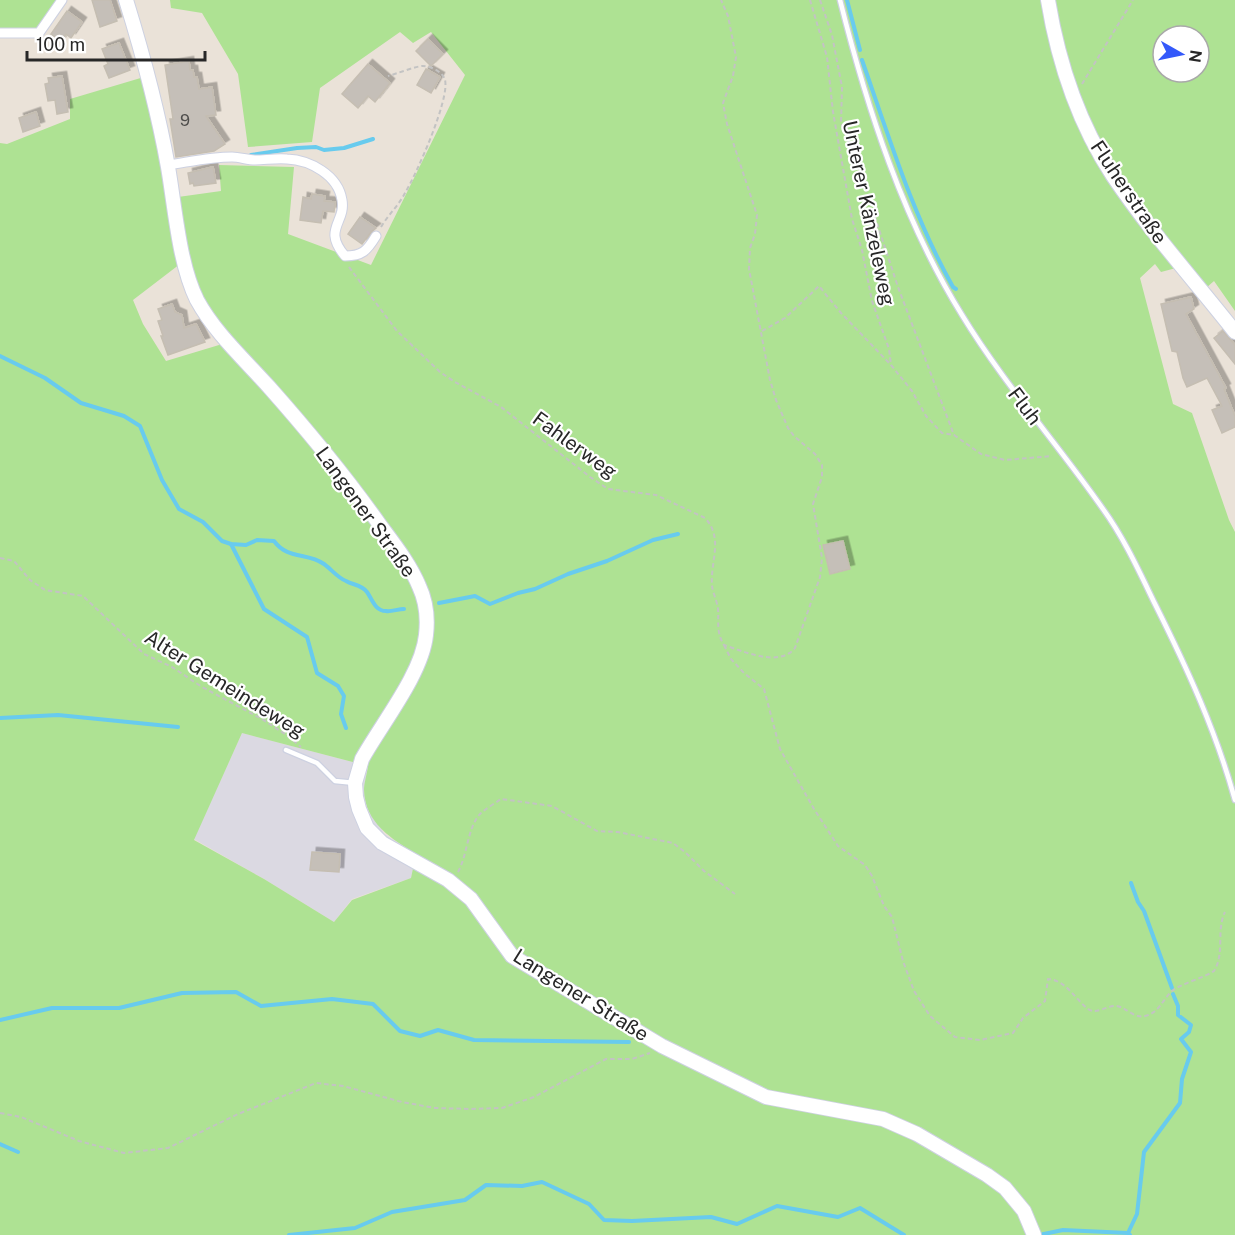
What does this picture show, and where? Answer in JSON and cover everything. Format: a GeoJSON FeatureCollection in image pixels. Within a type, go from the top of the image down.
{"type":"FeatureCollection","features":[{"type":"Feature","properties":{"kind":"main road","name":"Langener Straße"},"geometry":{"type":"LineString","coordinates":[[126,0],[143,56],[168,165],[186,270],[193,291],[203,310],[222,336],[299,422],[371,512],[412,572],[425,602],[426,636],[422,654],[362,759],[355,783],[358,809],[367,828],[394,850],[448,880],[471,899],[512,956],[667,1048],[766,1096],[883,1119],[917,1134],[987,1175],[1010,1192],[1024,1211],[1034,1235]]}},
{"type":"Feature","properties":{"kind":"main road","name":"Fluherstraße"},"geometry":{"type":"LineString","coordinates":[[1048,0],[1056,42],[1073,94],[1091,137],[1113,175],[1164,245],[1235,332]]}},
{"type":"Feature","properties":{"kind":"street"},"geometry":{"type":"LineString","coordinates":[[0,33],[39,33],[62,0]]}},
{"type":"Feature","properties":{"kind":"street"},"geometry":{"type":"LineString","coordinates":[[168,165],[233,157],[302,162],[332,178],[336,185],[342,200],[342,208],[334,233],[335,241],[345,256],[356,256],[364,252],[376,236]]}},
{"type":"Feature","properties":{"kind":"lane","name":"Fluh"},"geometry":{"type":"LineString","coordinates":[[840,0],[852,50],[882,141],[932,262],[961,314],[988,355],[1105,511],[1140,574],[1204,707],[1221,751],[1235,800]]}},
{"type":"Feature","properties":{"kind":"lane"},"geometry":{"type":"LineString","coordinates":[[286,750],[317,763],[335,781],[355,783]]}},
{"type":"Feature","properties":{"kind":"path"},"geometry":{"type":"LineString","coordinates":[[721,0],[728,16],[736,57],[733,76],[723,104],[727,124],[758,215],[750,248],[749,269],[770,380],[783,417],[794,436],[815,454],[822,465],[822,477],[813,504],[822,558],[820,577],[791,652],[785,656],[771,657],[724,645]]}},
{"type":"Feature","properties":{"kind":"path","name":"Unterer Känzeleweg"},"geometry":{"type":"LineString","coordinates":[[810,0],[827,57],[833,112],[852,219],[862,250],[872,301],[889,350],[891,365],[912,391],[926,416],[942,434],[954,435],[981,453],[1005,460],[1024,457],[1041,458],[1060,452]]}},
{"type":"Feature","properties":{"kind":"path"},"geometry":{"type":"LineString","coordinates":[[820,0],[832,35],[842,87],[841,123],[858,166],[898,287],[954,435]]}},
{"type":"Feature","properties":{"kind":"path"},"geometry":{"type":"LineString","coordinates":[[1073,94],[1092,70],[1133,0]]}},
{"type":"Feature","properties":{"kind":"path"},"geometry":{"type":"LineString","coordinates":[[376,236],[411,182],[435,125],[445,92],[444,76],[429,67],[422,66],[388,76]]}},
{"type":"Feature","properties":{"kind":"path","name":"Fahlerweg"},"geometry":{"type":"LineString","coordinates":[[348,264],[397,331],[447,377],[501,407],[608,489],[656,495],[705,518],[716,539],[712,587],[717,606],[718,636],[724,645]]}},
{"type":"Feature","properties":{"kind":"path"},"geometry":{"type":"LineString","coordinates":[[762,331],[785,318],[819,286],[841,313],[891,365]]}},
{"type":"Feature","properties":{"kind":"path","name":"Alter Gemeindeweg"},"geometry":{"type":"LineString","coordinates":[[0,558],[14,561],[30,580],[45,590],[83,596],[144,654],[262,719],[302,748]]}},
{"type":"Feature","properties":{"kind":"path"},"geometry":{"type":"LineString","coordinates":[[724,645],[731,659],[764,689],[774,729],[786,758],[838,846],[865,865],[872,876],[884,906],[892,917],[914,992],[930,1016],[955,1037],[980,1040],[1013,1033],[1023,1018],[1045,1001],[1048,979],[1055,979],[1068,988],[1089,1010],[1095,1012],[1119,1006],[1132,1015],[1144,1017],[1153,1012],[1172,992],[1214,971],[1218,966],[1222,942],[1222,919],[1225,912]]}},
{"type":"Feature","properties":{"kind":"path"},"geometry":{"type":"LineString","coordinates":[[448,880],[460,871],[471,833],[480,814],[501,799],[552,806],[597,831],[618,832],[673,843],[704,871],[735,894]]}},
{"type":"Feature","properties":{"kind":"path"},"geometry":{"type":"LineString","coordinates":[[0,1113],[21,1117],[79,1141],[124,1153],[168,1148],[238,1114],[316,1083],[343,1086],[402,1102],[435,1108],[502,1108],[534,1096],[606,1059],[632,1059],[667,1048]]}},
{"type":"Feature","properties":{"kind":"shaded area"},"geometry":{"type":"Polygon","coordinates":[[[242,733],[368,766],[364,791],[384,834],[416,854],[411,878],[352,899],[334,922],[194,839],[242,733]]]}},
{"type":"Feature","properties":{"kind":"green space"},"geometry":{"type":"Polygon","coordinates":[[[0,0],[58,0],[37,29],[0,30],[0,0]]]}},
{"type":"Feature","properties":{"kind":"green space"},"geometry":{"type":"Polygon","coordinates":[[[170,0],[1235,0],[1235,311],[1214,281],[1206,288],[1176,268],[1161,272],[1155,264],[1140,278],[1173,404],[1192,413],[1235,532],[1235,1235],[0,1235],[0,143],[7,144],[70,119],[70,99],[144,77],[180,264],[133,300],[143,324],[166,361],[219,345],[224,334],[196,288],[178,197],[221,191],[219,165],[294,167],[288,234],[371,265],[465,75],[431,32],[413,43],[400,32],[320,88],[312,142],[248,147],[238,74],[202,13],[171,8],[170,0]],[[242,733],[194,840],[334,922],[352,900],[411,878],[416,854],[381,829],[369,812],[364,790],[368,766],[242,733]]]}},
{"type":"Feature","properties":{"kind":"building"},"geometry":{"type":"Polygon","coordinates":[[[92,0],[110,0],[117,21],[100,27],[92,0]]]}},
{"type":"Feature","properties":{"kind":"building"},"geometry":{"type":"Polygon","coordinates":[[[67,11],[82,22],[71,38],[66,34],[61,41],[51,34],[67,11]]]}},
{"type":"Feature","properties":{"kind":"building"},"geometry":{"type":"Polygon","coordinates":[[[428,39],[443,54],[431,66],[416,51],[428,39]]]}},
{"type":"Feature","properties":{"kind":"building"},"geometry":{"type":"Polygon","coordinates":[[[119,43],[130,70],[109,78],[104,66],[108,64],[102,49],[119,43]]]}},
{"type":"Feature","properties":{"kind":"building"},"geometry":{"type":"Polygon","coordinates":[[[189,61],[190,70],[193,70],[194,77],[197,77],[199,89],[212,87],[216,115],[206,116],[225,144],[214,151],[176,157],[165,65],[189,61]]]}},
{"type":"Feature","properties":{"kind":"building"},"geometry":{"type":"Polygon","coordinates":[[[368,64],[390,83],[375,102],[368,96],[358,108],[342,94],[368,64]]]}},
{"type":"Feature","properties":{"kind":"building"},"geometry":{"type":"Polygon","coordinates":[[[426,69],[440,77],[431,93],[417,85],[426,69]]]}},
{"type":"Feature","properties":{"kind":"building"},"geometry":{"type":"Polygon","coordinates":[[[62,76],[68,112],[57,114],[55,100],[48,101],[45,84],[49,83],[48,78],[62,76]]]}},
{"type":"Feature","properties":{"kind":"building"},"geometry":{"type":"Polygon","coordinates":[[[36,112],[40,126],[23,132],[19,118],[36,112]]]}},
{"type":"Feature","properties":{"kind":"building"},"geometry":{"type":"Polygon","coordinates":[[[213,167],[216,183],[194,186],[193,183],[190,184],[188,173],[213,167]]]}},
{"type":"Feature","properties":{"kind":"building"},"geometry":{"type":"Polygon","coordinates":[[[312,194],[325,196],[324,201],[335,202],[334,212],[323,211],[321,223],[300,220],[303,197],[311,199],[312,194]]]}},
{"type":"Feature","properties":{"kind":"building"},"geometry":{"type":"Polygon","coordinates":[[[360,217],[376,228],[362,244],[348,234],[360,217]]]}},
{"type":"Feature","properties":{"kind":"building"},"geometry":{"type":"Polygon","coordinates":[[[1191,297],[1194,309],[1186,314],[1226,388],[1224,389],[1235,416],[1235,427],[1222,433],[1212,410],[1222,406],[1207,378],[1187,387],[1177,352],[1172,351],[1161,304],[1191,297]]]}},
{"type":"Feature","properties":{"kind":"building"},"geometry":{"type":"Polygon","coordinates":[[[172,304],[175,312],[182,315],[184,328],[196,324],[205,342],[168,355],[161,336],[163,336],[158,321],[162,320],[158,309],[172,304]]]}},
{"type":"Feature","properties":{"kind":"building"},"geometry":{"type":"Polygon","coordinates":[[[1223,331],[1235,345],[1235,364],[1214,338],[1223,331]]]}},
{"type":"Feature","properties":{"kind":"building"},"geometry":{"type":"Polygon","coordinates":[[[843,541],[850,569],[830,574],[823,545],[843,541]]]}},
{"type":"Feature","properties":{"kind":"building"},"geometry":{"type":"Polygon","coordinates":[[[312,852],[340,854],[339,872],[310,870],[312,852]]]}},
{"type":"Feature","properties":{"kind":"waterway"},"geometry":{"type":"LineString","coordinates":[[847,0],[860,50]]}},
{"type":"Feature","properties":{"kind":"waterway"},"geometry":{"type":"LineString","coordinates":[[862,60],[914,204],[939,260],[956,289]]}},
{"type":"Feature","properties":{"kind":"waterway"},"geometry":{"type":"LineString","coordinates":[[251,155],[297,148],[316,147],[324,150],[344,148],[373,139]]}},
{"type":"Feature","properties":{"kind":"waterway"},"geometry":{"type":"LineString","coordinates":[[0,356],[45,378],[81,403],[124,416],[140,426],[162,480],[179,509],[203,522],[222,541],[246,545],[257,540],[274,541],[285,551],[318,560],[343,580],[363,588],[379,609],[388,611],[404,609]]}},
{"type":"Feature","properties":{"kind":"waterway"},"geometry":{"type":"LineString","coordinates":[[439,603],[475,596],[490,604],[607,561],[653,540],[678,534]]}},
{"type":"Feature","properties":{"kind":"waterway"},"geometry":{"type":"LineString","coordinates":[[231,544],[264,609],[307,637],[317,673],[338,686],[344,696],[341,714],[346,728]]}},
{"type":"Feature","properties":{"kind":"waterway"},"geometry":{"type":"LineString","coordinates":[[0,718],[58,715],[178,727]]}},
{"type":"Feature","properties":{"kind":"waterway"},"geometry":{"type":"LineString","coordinates":[[1131,883],[1144,911],[1172,988]]}},
{"type":"Feature","properties":{"kind":"waterway"},"geometry":{"type":"LineString","coordinates":[[0,1020],[52,1008],[119,1008],[182,993],[236,992],[261,1006],[332,999],[373,1004],[400,1031],[420,1036],[438,1030],[474,1040],[629,1042]]}},
{"type":"Feature","properties":{"kind":"waterway"},"geometry":{"type":"LineString","coordinates":[[1128,1233],[1137,1214],[1144,1152],[1180,1103],[1182,1079],[1191,1052],[1181,1039],[1189,1032],[1191,1025],[1178,1015],[1178,1006],[1173,994]]}},
{"type":"Feature","properties":{"kind":"waterway"},"geometry":{"type":"LineString","coordinates":[[0,1144],[18,1152]]}},
{"type":"Feature","properties":{"kind":"waterway"},"geometry":{"type":"LineString","coordinates":[[289,1235],[355,1228],[392,1212],[465,1200],[486,1185],[522,1186],[542,1182],[589,1204],[604,1220],[711,1217],[737,1224],[777,1206],[838,1217],[860,1208],[904,1235]]}},
{"type":"Feature","properties":{"kind":"waterway"},"geometry":{"type":"LineString","coordinates":[[1039,1235],[1063,1230],[1128,1233],[1130,1235]]}}]}
